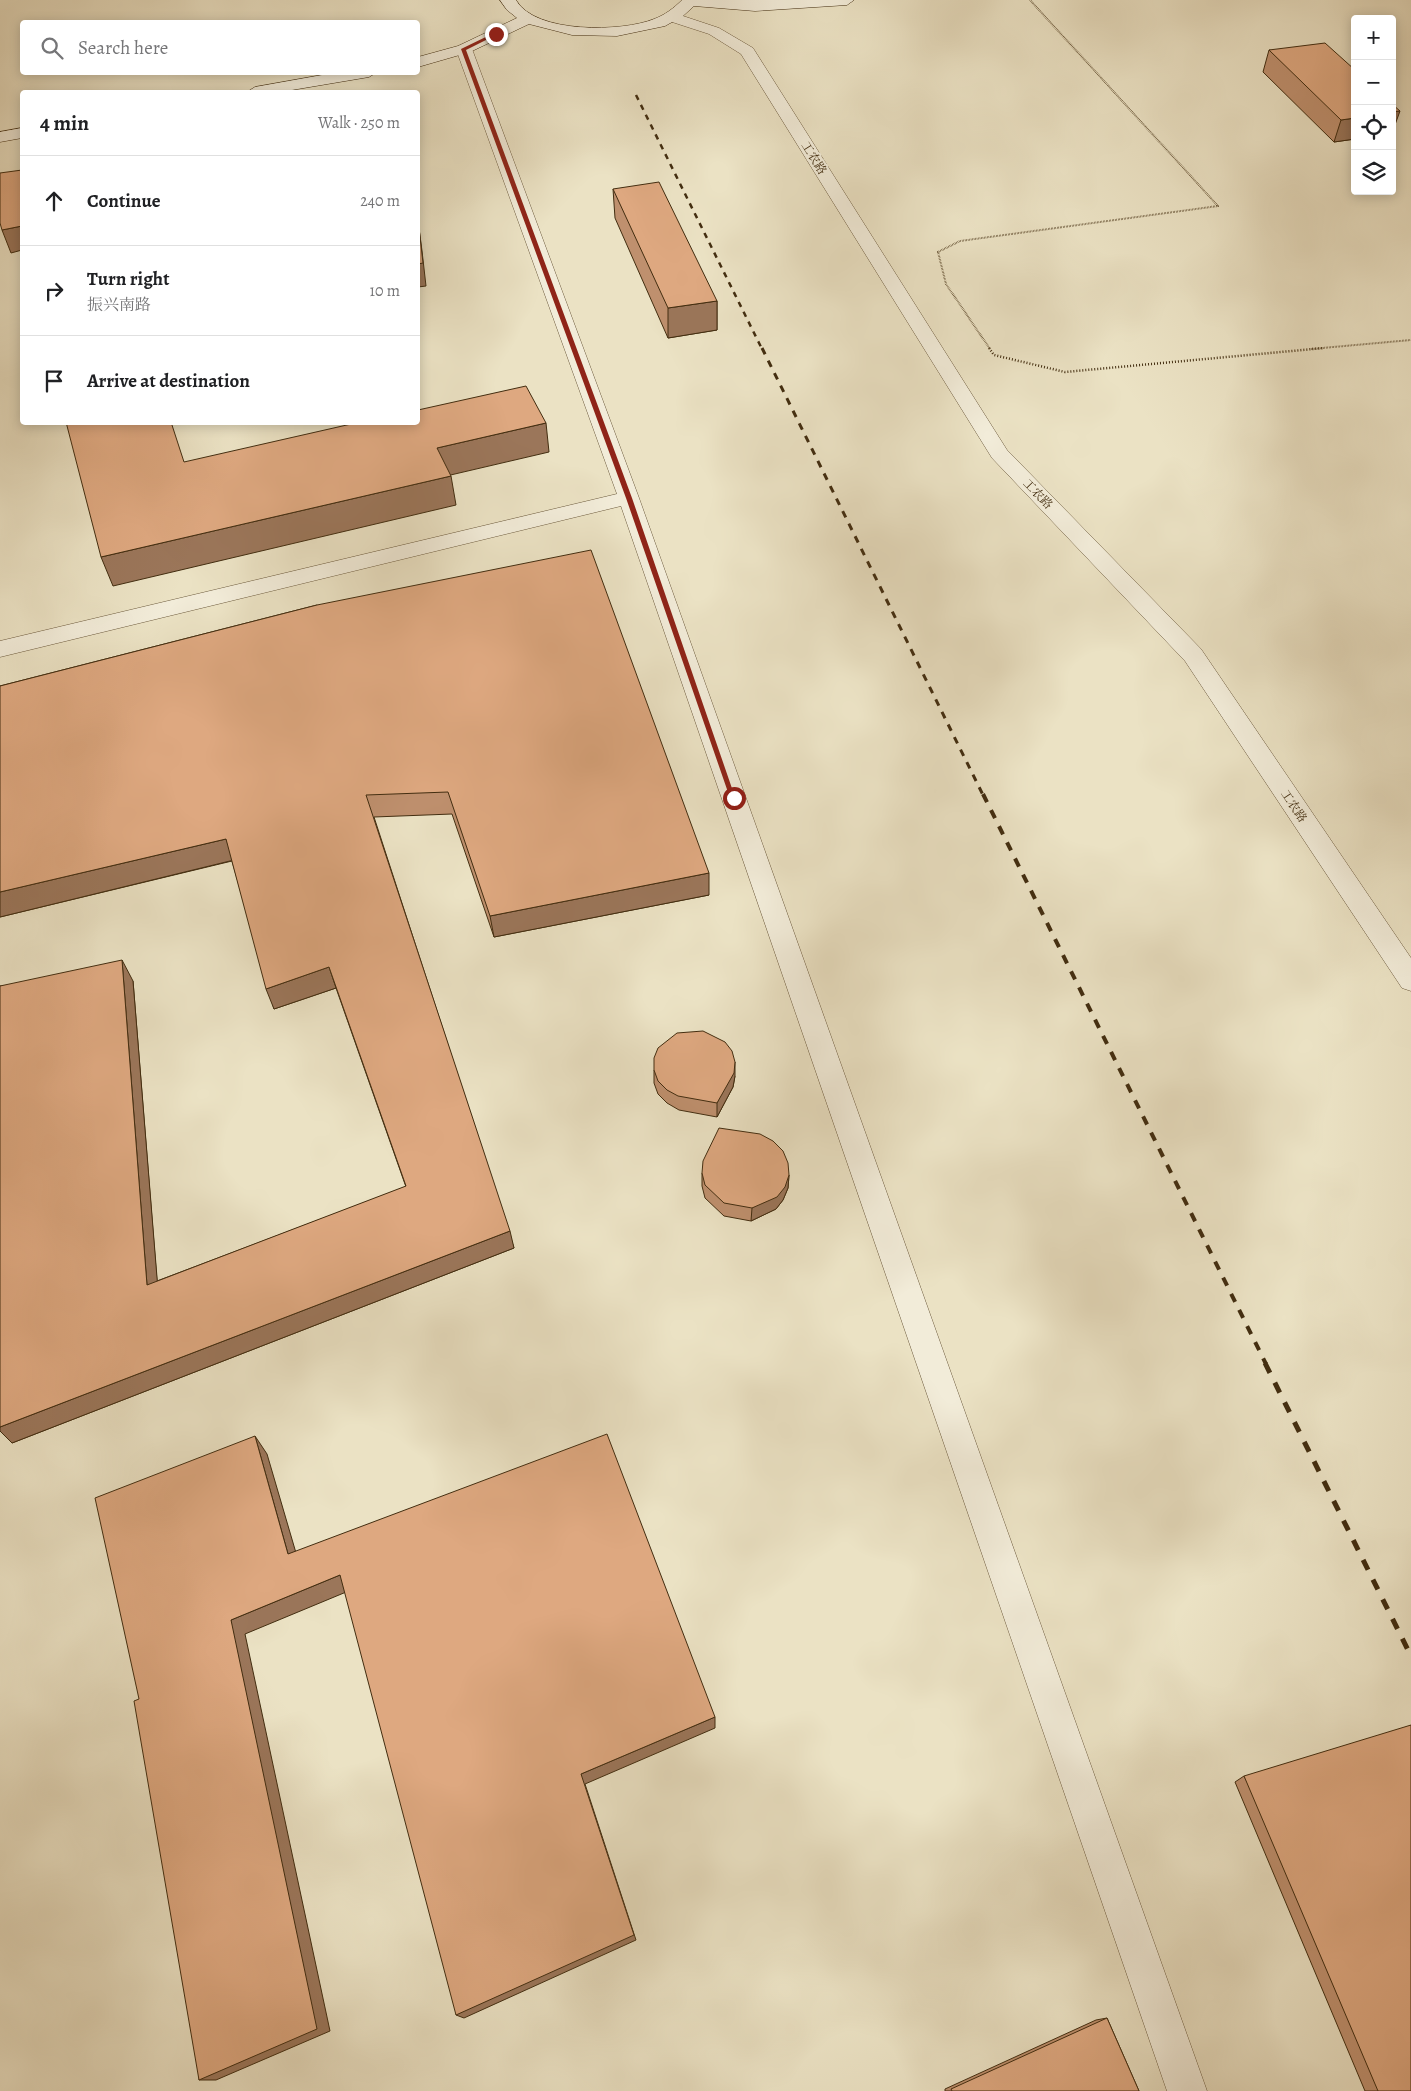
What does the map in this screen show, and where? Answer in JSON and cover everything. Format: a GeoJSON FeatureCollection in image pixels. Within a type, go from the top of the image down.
{"type":"FeatureCollection","features":[{"type":"Feature","properties":{"kind":"street"},"geometry":{"type":"LineString","coordinates":[[508,0],[517,12],[528,19],[560,29],[600,33],[639,28],[671,17],[691,1],[755,6],[847,0]]}},
{"type":"Feature","properties":{"kind":"street","name":"工农路"},"geometry":{"type":"LineString","coordinates":[[671,17],[714,31],[747,50],[999,454],[1193,655],[1411,980]]}},
{"type":"Feature","properties":{"kind":"street"},"geometry":{"type":"LineString","coordinates":[[420,61],[464,49],[528,19]]}},
{"type":"Feature","properties":{"kind":"street"},"geometry":{"type":"LineString","coordinates":[[464,49],[629,498],[1187,2091]]}},
{"type":"Feature","properties":{"kind":"street"},"geometry":{"type":"LineString","coordinates":[[266,90],[352,75]]}},
{"type":"Feature","properties":{"kind":"street"},"geometry":{"type":"LineString","coordinates":[[0,137],[20,133]]}},
{"type":"Feature","properties":{"kind":"street"},"geometry":{"type":"LineString","coordinates":[[0,649],[629,498]]}},
{"type":"Feature","properties":{"kind":"path"},"geometry":{"type":"LineString","coordinates":[[1030,0],[1218,206],[960,241],[938,252],[946,284],[994,356],[1065,372],[1411,340]]}},
{"type":"Feature","properties":{"kind":"building"},"geometry":{"type":"Polygon","coordinates":[[[1325,43],[1351,66],[1351,119],[1341,120],[1269,50],[1325,43]]]}},
{"type":"Feature","properties":{"kind":"building"},"geometry":{"type":"Polygon","coordinates":[[[20,170],[20,226],[2,230],[0,223],[0,173],[20,170]]]}},
{"type":"Feature","properties":{"kind":"building"},"geometry":{"type":"Polygon","coordinates":[[[659,182],[717,301],[668,308],[613,189],[659,182]]]}},
{"type":"Feature","properties":{"kind":"building"},"geometry":{"type":"Polygon","coordinates":[[[420,237],[423,263],[420,264],[420,237]]]}},
{"type":"Feature","properties":{"kind":"building"},"geometry":{"type":"Polygon","coordinates":[[[526,386],[546,423],[437,448],[451,476],[101,557],[67,425],[172,425],[184,462],[347,425],[420,425],[420,410],[526,386]]]}},
{"type":"Feature","properties":{"kind":"building"},"geometry":{"type":"Polygon","coordinates":[[[591,550],[709,873],[490,916],[448,792],[366,795],[510,1231],[0,1427],[0,986],[122,960],[147,1285],[406,1186],[329,967],[266,989],[226,839],[0,892],[0,686],[317,605],[591,550]]]}},
{"type":"Feature","properties":{"kind":"building"},"geometry":{"type":"Polygon","coordinates":[[[703,1031],[725,1042],[732,1051],[735,1062],[734,1073],[717,1103],[678,1096],[667,1090],[658,1081],[654,1070],[654,1058],[658,1048],[677,1033],[703,1031]]]}},
{"type":"Feature","properties":{"kind":"building"},"geometry":{"type":"Polygon","coordinates":[[[719,1128],[760,1134],[773,1141],[783,1151],[788,1163],[789,1175],[785,1187],[777,1197],[752,1208],[724,1203],[705,1185],[702,1173],[703,1161],[719,1128]]]}},
{"type":"Feature","properties":{"kind":"building"},"geometry":{"type":"Polygon","coordinates":[[[607,1434],[715,1717],[581,1774],[634,1935],[456,2015],[340,1575],[231,1620],[317,2029],[199,2080],[134,1701],[139,1699],[95,1498],[255,1436],[288,1554],[607,1434]]]}},
{"type":"Feature","properties":{"kind":"building"},"geometry":{"type":"Polygon","coordinates":[[[1411,1725],[1411,2091],[1378,2091],[1244,1776],[1411,1725]]]}},
{"type":"Feature","properties":{"kind":"building"},"geometry":{"type":"Polygon","coordinates":[[[1107,2018],[1139,2091],[952,2091],[951,2089],[1107,2018]]]}},
{"type":"Feature","properties":{"kind":"railway"},"geometry":{"type":"LineString","coordinates":[[636,95],[762,349]]}},
{"type":"Feature","properties":{"kind":"railway"},"geometry":{"type":"LineString","coordinates":[[762,348],[983,795]]}},
{"type":"Feature","properties":{"kind":"railway"},"geometry":{"type":"LineString","coordinates":[[983,794],[1266,1364]]}},
{"type":"Feature","properties":{"kind":"railway"},"geometry":{"type":"LineString","coordinates":[[1265,1363],[1411,1656]]}},
{"type":"Feature","properties":{"kind":"route"},"geometry":{"type":"LineString","coordinates":[[496,34],[464,49],[629,498],[734,798]]}}]}
